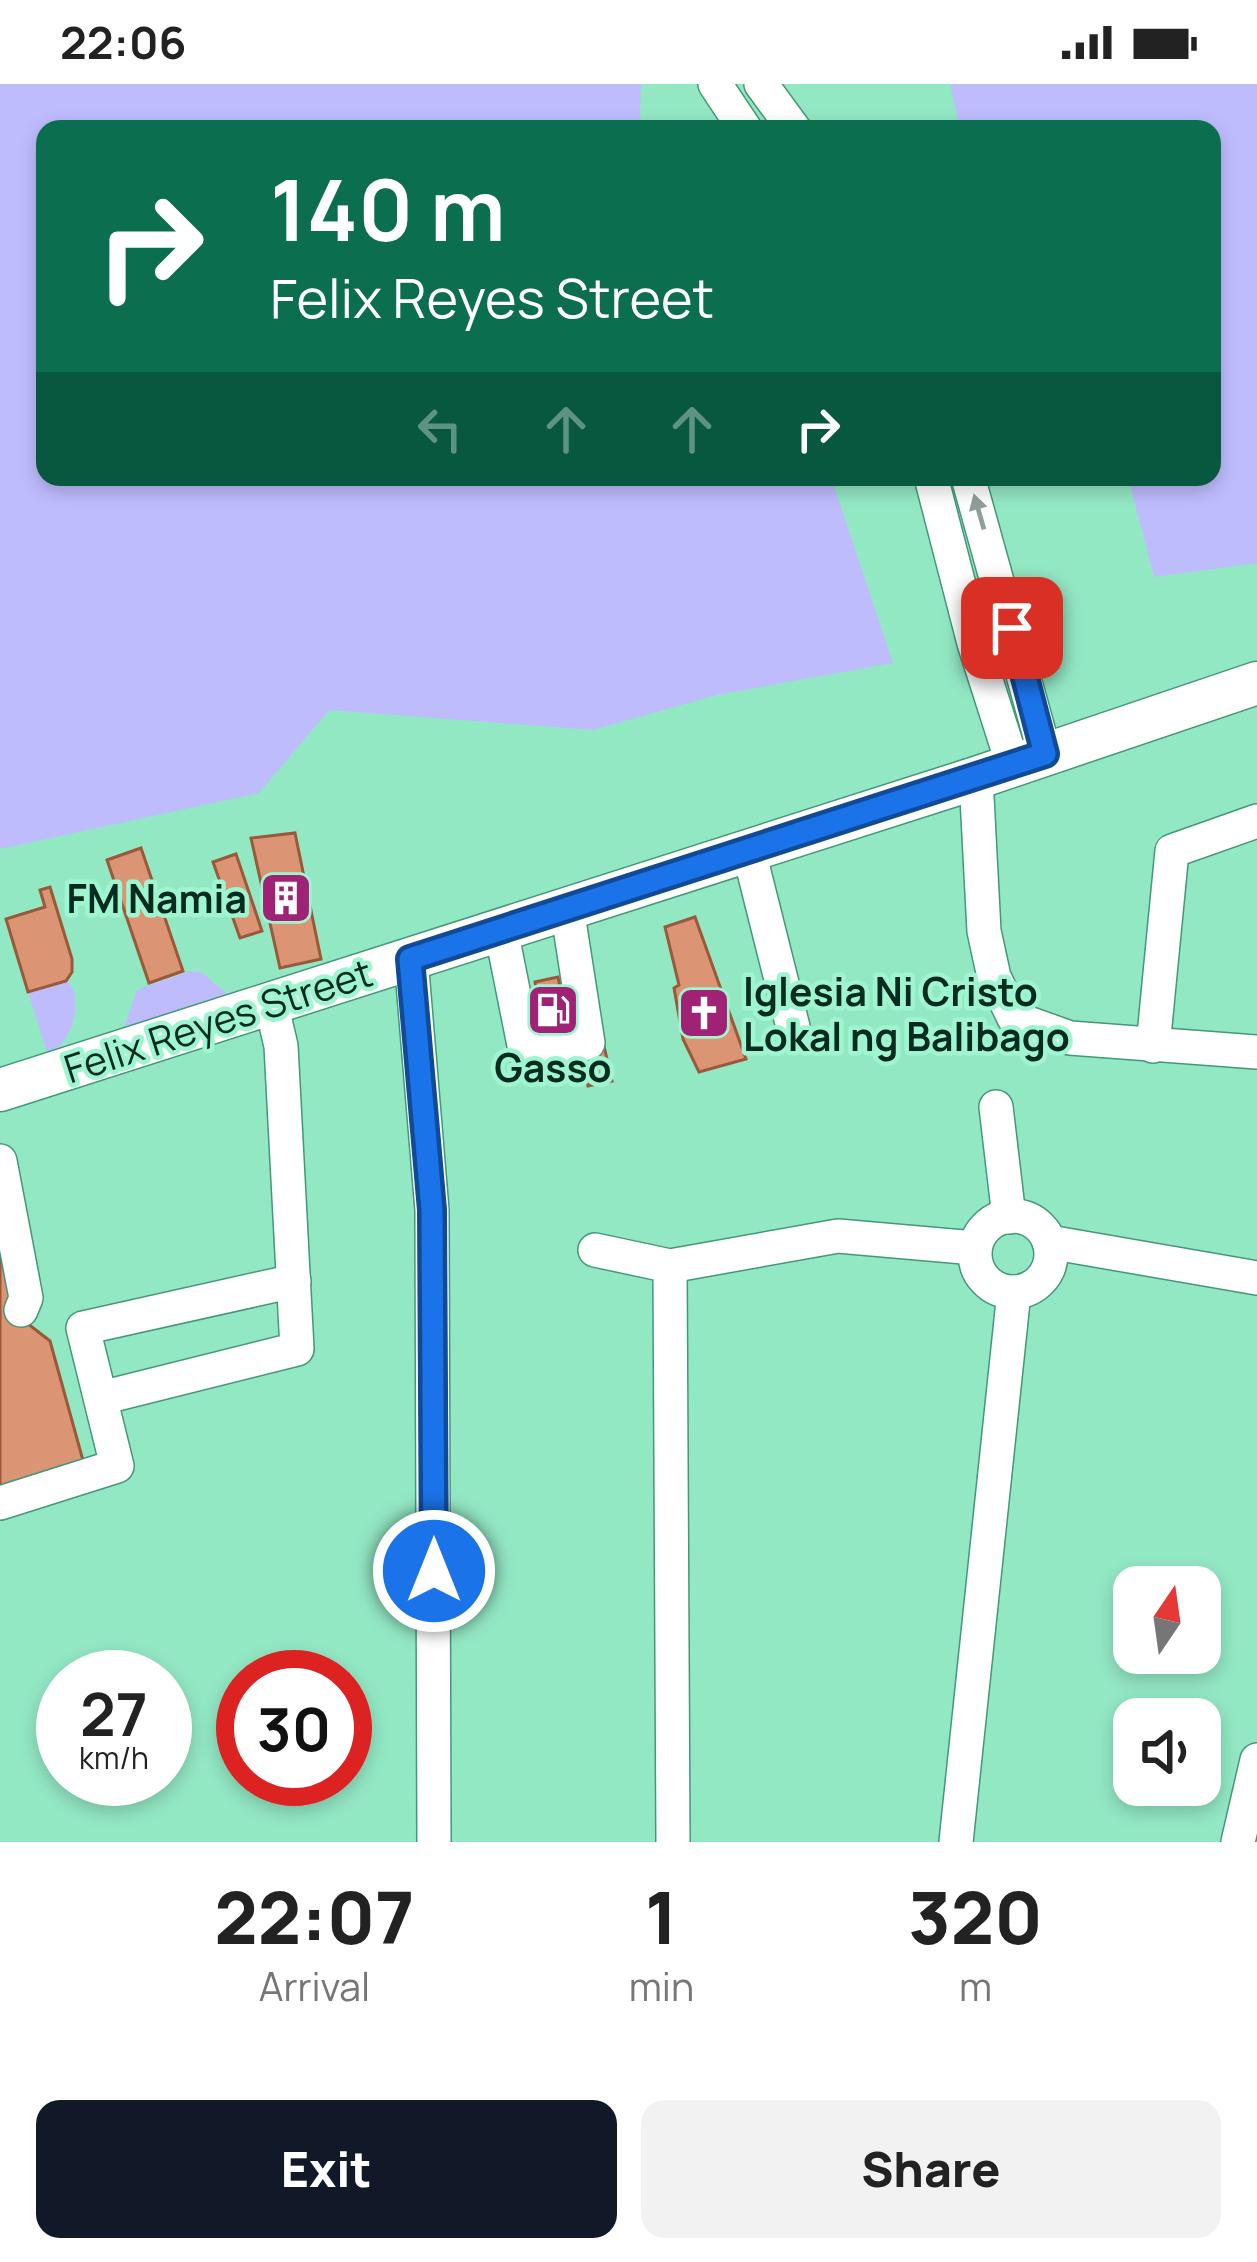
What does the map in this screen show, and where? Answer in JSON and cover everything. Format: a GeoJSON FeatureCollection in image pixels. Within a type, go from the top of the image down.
{"type":"FeatureCollection","features":[{"type":"Feature","properties":{"kind":"main road","name":"Felix Reyes Street"},"geometry":{"type":"LineString","coordinates":[[0,1090],[1257,683]]}},
{"type":"Feature","properties":{"kind":"street"},"geometry":{"type":"LineString","coordinates":[[715,84],[739,120]]}},
{"type":"Feature","properties":{"kind":"street"},"geometry":{"type":"LineString","coordinates":[[761,84],[787,120]]}},
{"type":"Feature","properties":{"kind":"street"},"geometry":{"type":"LineString","coordinates":[[933,486],[1011,766]]}},
{"type":"Feature","properties":{"kind":"street"},"geometry":{"type":"LineString","coordinates":[[969,486],[1011,766],[984,931],[994,977],[1014,1018],[1070,1038],[1257,1052]]}},
{"type":"Feature","properties":{"kind":"street"},"geometry":{"type":"LineString","coordinates":[[1153,1046],[1172,850],[1257,821]]}},
{"type":"Feature","properties":{"kind":"street"},"geometry":{"type":"LineString","coordinates":[[748,848],[793,1028]]}},
{"type":"Feature","properties":{"kind":"street"},"geometry":{"type":"LineString","coordinates":[[501,930],[526,1055],[588,1043],[567,908]]}},
{"type":"Feature","properties":{"kind":"street"},"geometry":{"type":"LineString","coordinates":[[410,959],[432,1210],[434,1842]]}},
{"type":"Feature","properties":{"kind":"street"},"geometry":{"type":"LineString","coordinates":[[101,1398],[297,1349],[281,1046],[272,1003]]}},
{"type":"Feature","properties":{"kind":"street"},"geometry":{"type":"LineString","coordinates":[[996,1107],[1009,1216]]}},
{"type":"Feature","properties":{"kind":"street"},"geometry":{"type":"LineString","coordinates":[[0,1161],[26,1298],[21,1310]]}},
{"type":"Feature","properties":{"kind":"street"},"geometry":{"type":"LineString","coordinates":[[1009,1216],[1033,1222],[1049,1242],[1050,1262],[1041,1280],[1014,1292],[992,1286],[978,1270],[975,1248],[990,1224],[1009,1216]]}},
{"type":"Feature","properties":{"kind":"street"},"geometry":{"type":"LineString","coordinates":[[595,1250],[670,1266],[838,1236],[975,1248]]}},
{"type":"Feature","properties":{"kind":"street"},"geometry":{"type":"LineString","coordinates":[[1049,1242],[1257,1278]]}},
{"type":"Feature","properties":{"kind":"street"},"geometry":{"type":"LineString","coordinates":[[670,1266],[673,1842]]}},
{"type":"Feature","properties":{"kind":"street"},"geometry":{"type":"LineString","coordinates":[[0,1503],[117,1466],[83,1328],[294,1282]]}},
{"type":"Feature","properties":{"kind":"street"},"geometry":{"type":"LineString","coordinates":[[956,1842],[1014,1292]]}},
{"type":"Feature","properties":{"kind":"street"},"geometry":{"type":"LineString","coordinates":[[1238,1842],[1257,1760]]}},
{"type":"Feature","properties":{"kind":"shaded area"},"geometry":{"type":"Polygon","coordinates":[[[0,84],[641,84],[642,120],[36,120],[36,486],[834,486],[893,663],[717,695],[593,730],[329,710],[259,793],[0,849],[0,84]]]}},
{"type":"Feature","properties":{"kind":"shaded area"},"geometry":{"type":"Polygon","coordinates":[[[950,84],[1257,84],[1257,563],[1154,577],[1130,486],[1221,486],[1221,120],[958,120],[950,84]]]}},
{"type":"Feature","properties":{"kind":"shaded area"},"geometry":{"type":"Polygon","coordinates":[[[189,971],[201,972],[231,997],[123,1030],[137,990],[189,971]]]}},
{"type":"Feature","properties":{"kind":"shaded area"},"geometry":{"type":"Polygon","coordinates":[[[66,981],[73,988],[74,1017],[68,1035],[48,1055],[28,992],[66,981]]]}},
{"type":"Feature","properties":{"kind":"building","name":"FM Namia"},"geometry":{"type":"Polygon","coordinates":[[[295,833],[321,959],[280,968],[251,838],[295,833]]]}},
{"type":"Feature","properties":{"kind":"building"},"geometry":{"type":"Polygon","coordinates":[[[141,848],[183,971],[149,983],[107,860],[141,848]]]}},
{"type":"Feature","properties":{"kind":"building"},"geometry":{"type":"Polygon","coordinates":[[[236,854],[262,931],[240,938],[213,862],[236,854]]]}},
{"type":"Feature","properties":{"kind":"building"},"geometry":{"type":"Polygon","coordinates":[[[50,887],[72,972],[66,981],[28,992],[6,919],[45,907],[40,890],[50,887]]]}},
{"type":"Feature","properties":{"kind":"building","name":"Iglesia Ni Cristo Lokal ng Balibago"},"geometry":{"type":"Polygon","coordinates":[[[695,917],[746,1059],[699,1072],[683,1039],[674,988],[679,985],[665,927],[695,917]]]}},
{"type":"Feature","properties":{"kind":"building","name":"Gasso"},"geometry":{"type":"Polygon","coordinates":[[[558,977],[571,1038],[547,1043],[535,982],[558,977]]]}},
{"type":"Feature","properties":{"kind":"building"},"geometry":{"type":"Polygon","coordinates":[[[604,1046],[612,1081],[588,1086],[580,1051],[604,1046]]]}},
{"type":"Feature","properties":{"kind":"building"},"geometry":{"type":"Polygon","coordinates":[[[0,1196],[23,1320],[50,1341],[84,1464],[0,1493],[0,1196]]]}},
{"type":"Feature","properties":{"kind":"place","name":"FM Namia"},"geometry":{"type":"Point","coordinates":[286,898]}},
{"type":"Feature","properties":{"kind":"place","name":"Gasso"},"geometry":{"type":"Point","coordinates":[553,1010]}},
{"type":"Feature","properties":{"kind":"place","name":"Iglesia Ni Cristo Lokal ng Balibago"},"geometry":{"type":"Point","coordinates":[704,1013]}},
{"type":"Feature","properties":{"kind":"route"},"geometry":{"type":"LineString","coordinates":[[434,1571],[432,1210],[410,959],[1045,754],[1012,628]]}}]}
